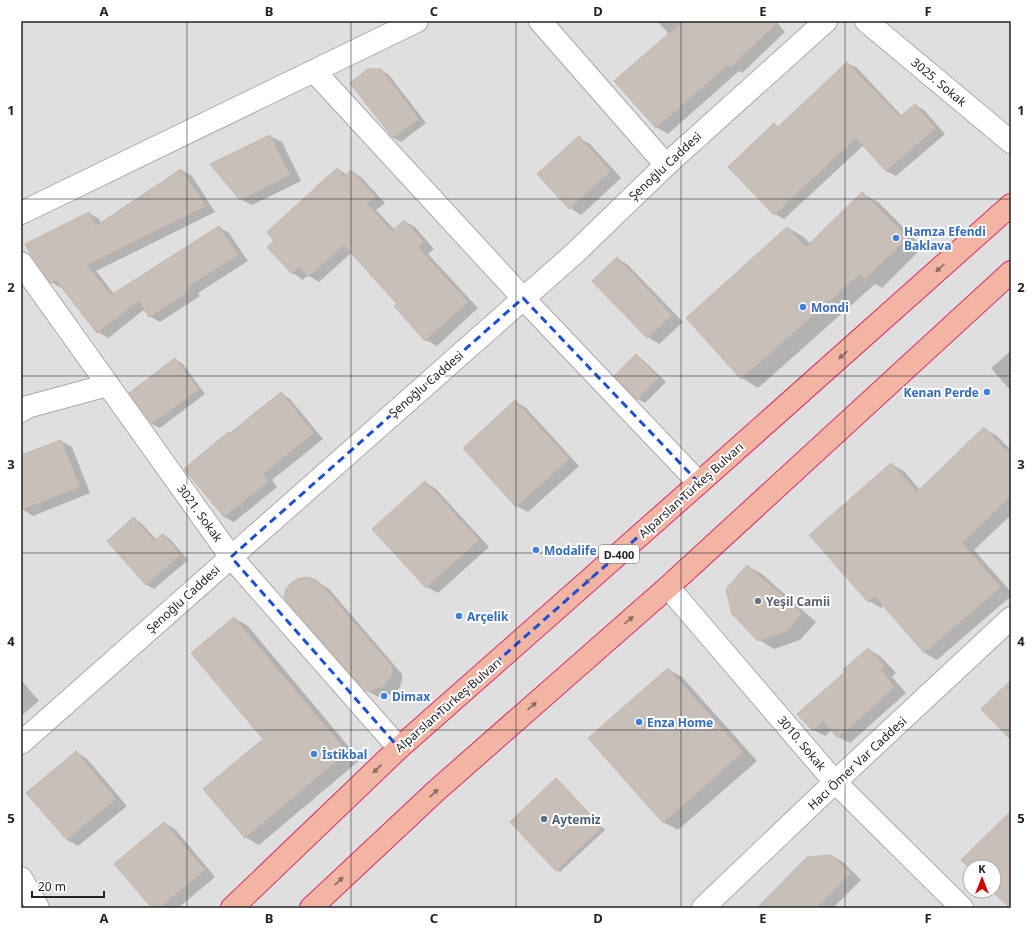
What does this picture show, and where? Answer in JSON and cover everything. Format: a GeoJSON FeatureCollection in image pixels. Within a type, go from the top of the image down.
{"type":"FeatureCollection","features":[{"type":"Feature","properties":{"kind":"highway","name":"Alparslan Türkeş Bulvarı"},"geometry":{"type":"LineString","coordinates":[[232,908],[399,748],[1011,205]]}},
{"type":"Feature","properties":{"kind":"highway"},"geometry":{"type":"LineString","coordinates":[[311,908],[437,790],[668,587],[1011,272]]}},
{"type":"Feature","properties":{"kind":"street"},"geometry":{"type":"LineString","coordinates":[[21,213],[417,21]]}},
{"type":"Feature","properties":{"kind":"street"},"geometry":{"type":"LineString","coordinates":[[540,21],[666,164]]}},
{"type":"Feature","properties":{"kind":"street","name":"Şenoğlu Caddesi"},"geometry":{"type":"LineString","coordinates":[[21,743],[575,253],[666,164],[826,21]]}},
{"type":"Feature","properties":{"kind":"street","name":"3025. Sokak"},"geometry":{"type":"LineString","coordinates":[[866,21],[1011,142]]}},
{"type":"Feature","properties":{"kind":"street"},"geometry":{"type":"LineString","coordinates":[[314,71],[523,298],[699,483]]}},
{"type":"Feature","properties":{"kind":"street","name":"3021. Sokak"},"geometry":{"type":"LineString","coordinates":[[21,264],[231,557],[399,748]]}},
{"type":"Feature","properties":{"kind":"street"},"geometry":{"type":"LineString","coordinates":[[21,411],[27,407],[108,385]]}},
{"type":"Feature","properties":{"kind":"street","name":"3010. Sokak"},"geometry":{"type":"LineString","coordinates":[[668,587],[835,782],[962,908]]}},
{"type":"Feature","properties":{"kind":"street","name":"Hacı Ömer Var Caddesi"},"geometry":{"type":"LineString","coordinates":[[703,908],[835,782],[1011,618]]}},
{"type":"Feature","properties":{"kind":"street"},"geometry":{"type":"LineString","coordinates":[[21,878],[38,908]]}},
{"type":"Feature","properties":{"kind":"highlighted area"},"geometry":{"type":"Polygon","coordinates":[[[523,298],[699,483],[399,748],[231,557],[523,298]]]}},
{"type":"Feature","properties":{"kind":"shaded area"},"geometry":{"type":"Polygon","coordinates":[[[21,21],[1011,21],[1011,908],[21,908],[21,21]]]}},
{"type":"Feature","properties":{"kind":"building"},"geometry":{"type":"Polygon","coordinates":[[[683,21],[779,21],[730,68],[728,65],[656,128],[614,81],[683,21]]]}},
{"type":"Feature","properties":{"kind":"building"},"geometry":{"type":"Polygon","coordinates":[[[847,62],[900,117],[915,104],[936,128],[886,171],[856,138],[774,215],[728,167],[774,123],[778,127],[847,62]]]}},
{"type":"Feature","properties":{"kind":"building"},"geometry":{"type":"Polygon","coordinates":[[[368,69],[381,69],[419,119],[393,138],[350,83],[368,69]]]}},
{"type":"Feature","properties":{"kind":"building"},"geometry":{"type":"Polygon","coordinates":[[[270,135],[290,175],[240,200],[210,164],[270,135]]]}},
{"type":"Feature","properties":{"kind":"building"},"geometry":{"type":"Polygon","coordinates":[[[579,136],[611,171],[569,209],[537,174],[579,136]]]}},
{"type":"Feature","properties":{"kind":"building"},"geometry":{"type":"Polygon","coordinates":[[[337,168],[344,176],[351,170],[375,196],[367,204],[392,231],[404,220],[424,242],[418,247],[468,302],[425,341],[394,306],[397,304],[344,245],[308,277],[299,267],[292,274],[267,247],[274,241],[267,232],[337,168]]]}},
{"type":"Feature","properties":{"kind":"building"},"geometry":{"type":"Polygon","coordinates":[[[181,169],[206,206],[87,265],[111,295],[219,226],[238,255],[188,287],[190,291],[149,317],[139,301],[97,333],[56,280],[50,283],[25,244],[89,212],[96,226],[181,169]]]}},
{"type":"Feature","properties":{"kind":"building"},"geometry":{"type":"Polygon","coordinates":[[[862,192],[908,238],[865,279],[860,274],[741,379],[686,318],[787,227],[806,247],[862,192]]]}},
{"type":"Feature","properties":{"kind":"building"},"geometry":{"type":"Polygon","coordinates":[[[617,257],[672,315],[647,338],[592,281],[617,257]]]}},
{"type":"Feature","properties":{"kind":"building"},"geometry":{"type":"Polygon","coordinates":[[[636,354],[659,378],[637,400],[614,376],[636,354]]]}},
{"type":"Feature","properties":{"kind":"building"},"geometry":{"type":"Polygon","coordinates":[[[175,358],[199,389],[152,424],[129,393],[175,358]]]}},
{"type":"Feature","properties":{"kind":"building"},"geometry":{"type":"Polygon","coordinates":[[[281,392],[314,433],[263,474],[269,481],[224,517],[184,469],[228,432],[230,433],[281,392]]]}},
{"type":"Feature","properties":{"kind":"building"},"geometry":{"type":"Polygon","coordinates":[[[515,400],[569,459],[516,507],[463,448],[515,400]]]}},
{"type":"Feature","properties":{"kind":"building"},"geometry":{"type":"Polygon","coordinates":[[[984,427],[1011,455],[1011,496],[962,543],[1001,587],[924,653],[875,596],[868,602],[809,535],[891,463],[917,492],[984,427]]]}},
{"type":"Feature","properties":{"kind":"building"},"geometry":{"type":"Polygon","coordinates":[[[61,440],[80,487],[21,510],[21,455],[61,440]]]}},
{"type":"Feature","properties":{"kind":"building"},"geometry":{"type":"Polygon","coordinates":[[[425,481],[479,540],[426,588],[372,529],[425,481]]]}},
{"type":"Feature","properties":{"kind":"building"},"geometry":{"type":"Polygon","coordinates":[[[134,517],[154,541],[163,534],[181,555],[146,585],[107,541],[134,517]]]}},
{"type":"Feature","properties":{"kind":"building","name":"Yeşil Camii"},"geometry":{"type":"Polygon","coordinates":[[[747,565],[802,613],[786,632],[758,641],[732,614],[726,589],[747,565]]]}},
{"type":"Feature","properties":{"kind":"building"},"geometry":{"type":"Polygon","coordinates":[[[304,577],[318,581],[392,666],[392,674],[384,686],[371,691],[365,691],[284,598],[286,589],[291,583],[304,577]]]}},
{"type":"Feature","properties":{"kind":"building"},"geometry":{"type":"Polygon","coordinates":[[[234,617],[347,752],[245,838],[203,789],[263,739],[191,653],[234,617]]]}},
{"type":"Feature","properties":{"kind":"building"},"geometry":{"type":"Polygon","coordinates":[[[868,648],[885,666],[881,670],[895,687],[838,738],[823,721],[813,731],[797,714],[845,672],[843,670],[868,648]]]}},
{"type":"Feature","properties":{"kind":"building"},"geometry":{"type":"Polygon","coordinates":[[[668,668],[743,752],[663,823],[588,738],[668,668]]]}},
{"type":"Feature","properties":{"kind":"building"},"geometry":{"type":"Polygon","coordinates":[[[1011,680],[1011,740],[981,709],[1011,680]]]}},
{"type":"Feature","properties":{"kind":"building"},"geometry":{"type":"Polygon","coordinates":[[[76,751],[116,799],[67,840],[26,793],[76,751]]]}},
{"type":"Feature","properties":{"kind":"building"},"geometry":{"type":"Polygon","coordinates":[[[556,778],[602,827],[556,871],[510,822],[556,778]]]}},
{"type":"Feature","properties":{"kind":"building"},"geometry":{"type":"Polygon","coordinates":[[[1011,811],[1011,908],[1000,899],[1002,899],[1002,859],[962,859],[1011,811]]]}},
{"type":"Feature","properties":{"kind":"building"},"geometry":{"type":"Polygon","coordinates":[[[164,822],[205,870],[159,908],[152,908],[114,864],[164,822]]]}},
{"type":"Feature","properties":{"kind":"building"},"geometry":{"type":"Polygon","coordinates":[[[832,855],[851,873],[816,908],[757,908],[807,857],[832,855]]]}},
{"type":"Feature","properties":{"kind":"place","name":"Hamza Efendi Baklava"},"geometry":{"type":"Point","coordinates":[896,238]}},
{"type":"Feature","properties":{"kind":"place","name":"Mondi"},"geometry":{"type":"Point","coordinates":[803,307]}},
{"type":"Feature","properties":{"kind":"place","name":"Kenan Perde"},"geometry":{"type":"Point","coordinates":[987,392]}},
{"type":"Feature","properties":{"kind":"place","name":"Modalife"},"geometry":{"type":"Point","coordinates":[536,550]}},
{"type":"Feature","properties":{"kind":"place","name":"Yeşil Camii"},"geometry":{"type":"Point","coordinates":[758,601]}},
{"type":"Feature","properties":{"kind":"place","name":"Arçelik"},"geometry":{"type":"Point","coordinates":[459,616]}},
{"type":"Feature","properties":{"kind":"place","name":"Dimax"},"geometry":{"type":"Point","coordinates":[384,696]}},
{"type":"Feature","properties":{"kind":"place","name":"Enza Home"},"geometry":{"type":"Point","coordinates":[639,722]}},
{"type":"Feature","properties":{"kind":"place","name":"İstikbal"},"geometry":{"type":"Point","coordinates":[314,754]}},
{"type":"Feature","properties":{"kind":"place","name":"Aytemiz"},"geometry":{"type":"Point","coordinates":[544,819]}}]}
